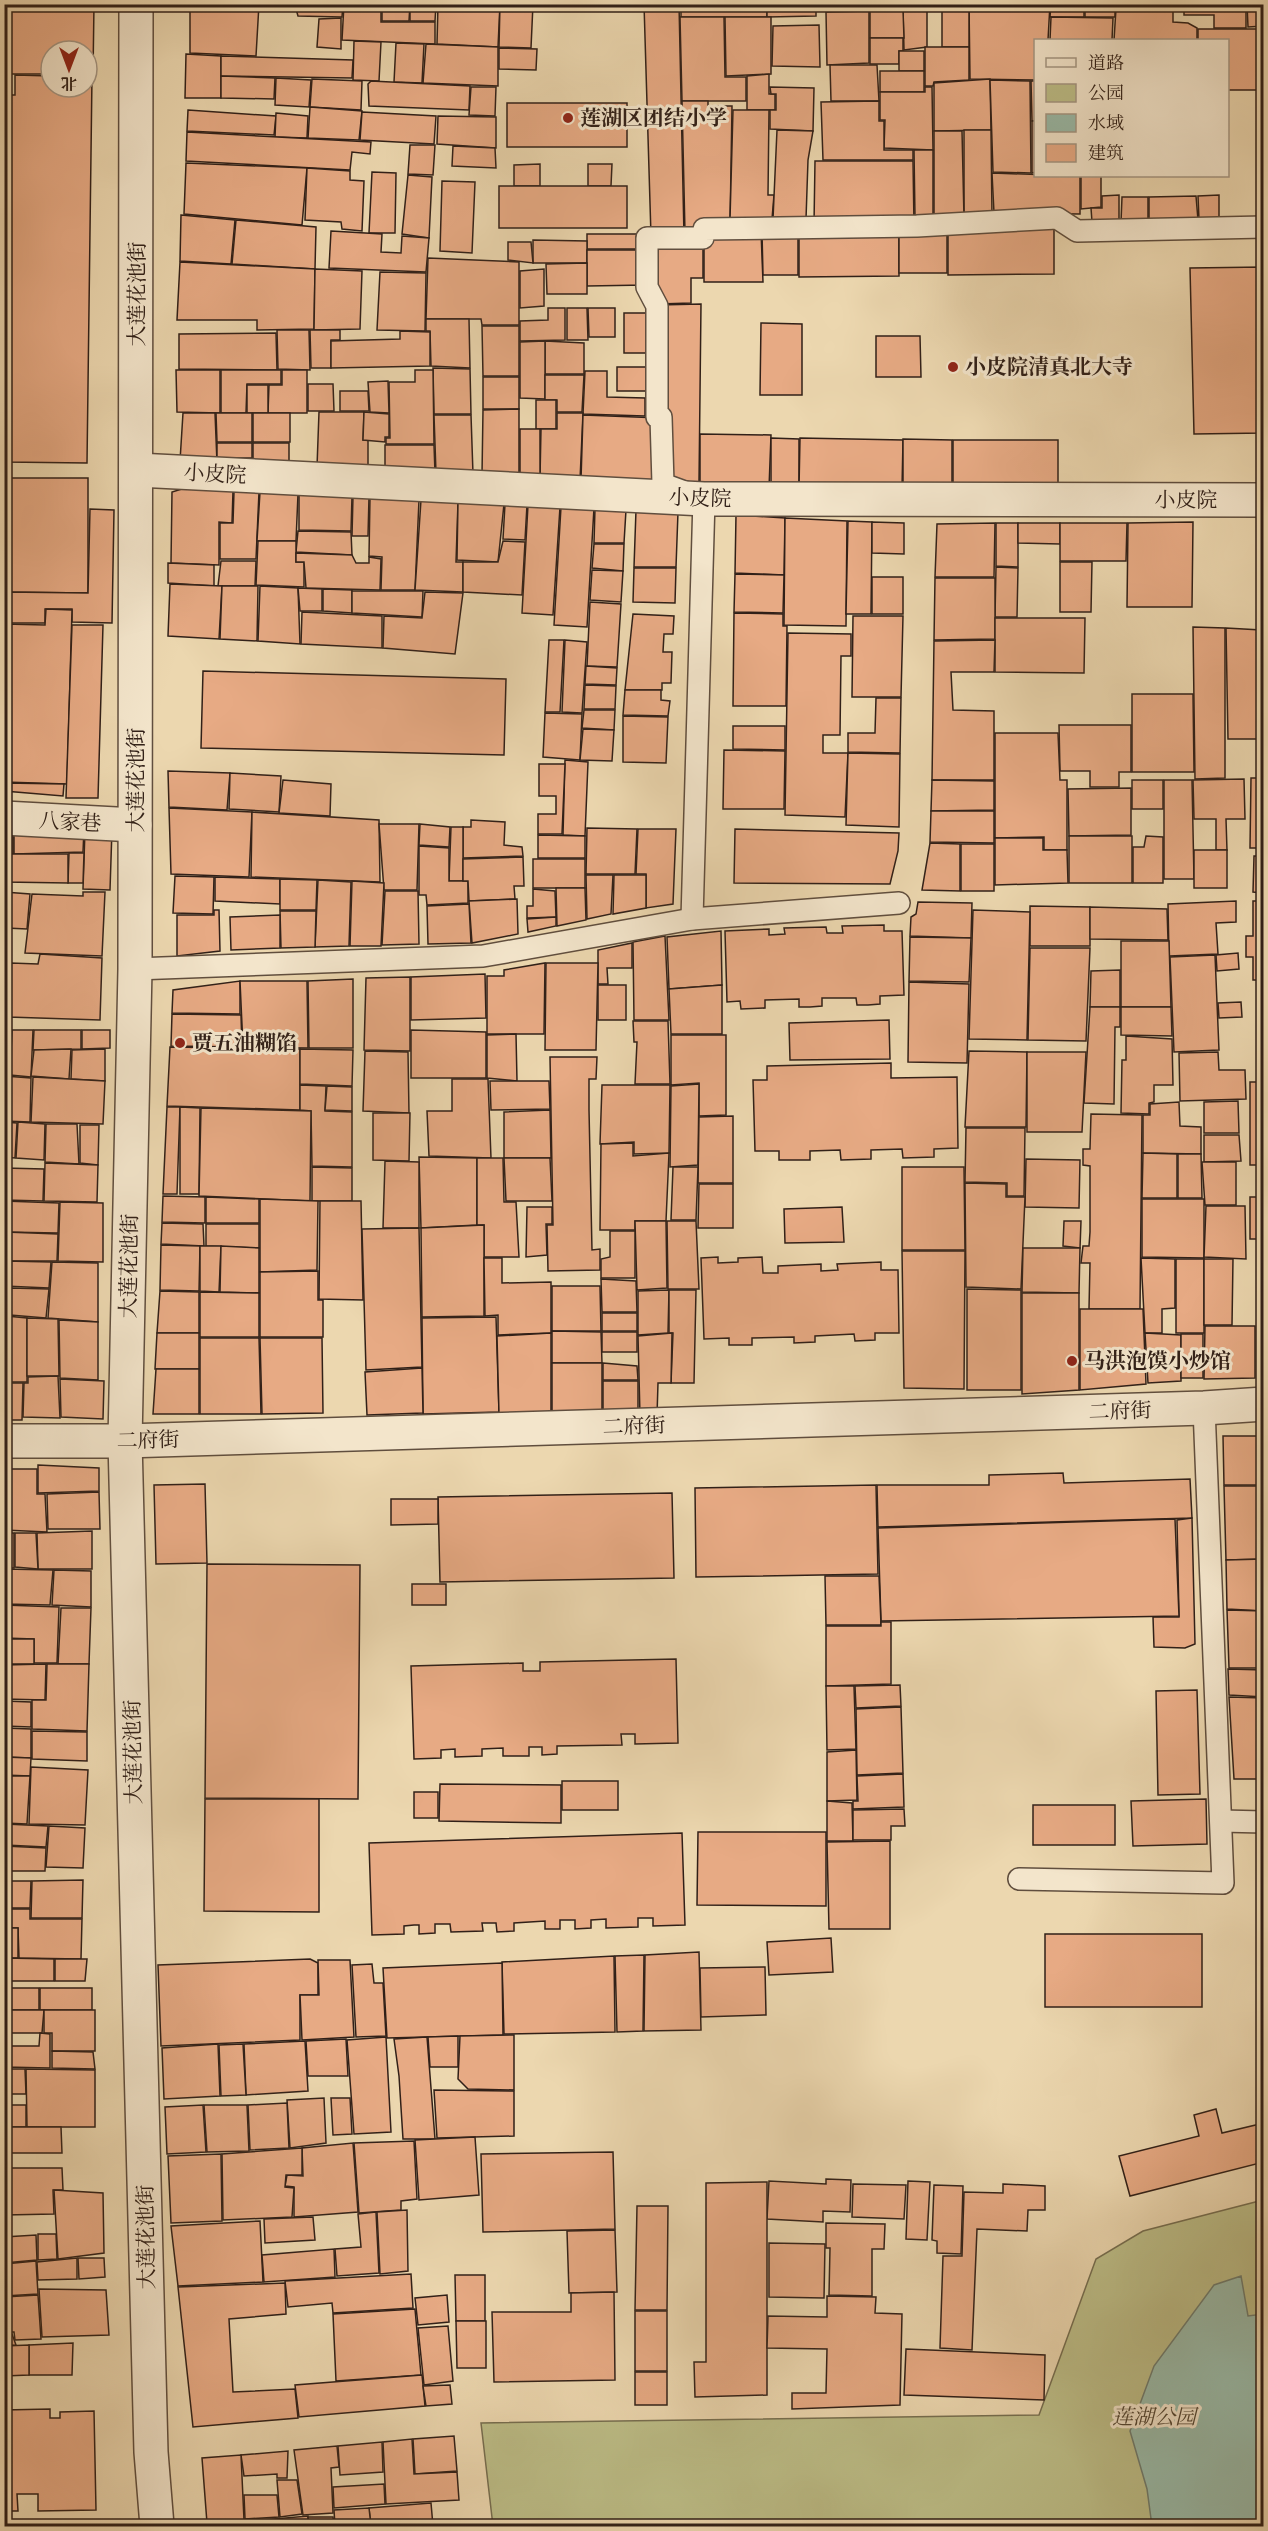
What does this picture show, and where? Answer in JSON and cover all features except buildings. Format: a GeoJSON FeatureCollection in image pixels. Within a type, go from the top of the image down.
{"type":"FeatureCollection","features":[{"type":"Feature","properties":{"kind":"street","name":"大莲花池街"},"geometry":{"type":"LineString","coordinates":[[136,4],[135,969],[125,1442],[151,2452],[157,2526]]}},
{"type":"Feature","properties":{"kind":"street","name":"小皮院"},"geometry":{"type":"LineString","coordinates":[[137,470],[704,499],[1263,500]]}},
{"type":"Feature","properties":{"kind":"street","name":"八家巷"},"geometry":{"type":"LineString","coordinates":[[4,818],[135,825]]}},
{"type":"Feature","properties":{"kind":"street","name":"二府街"},"geometry":{"type":"LineString","coordinates":[[4,1442],[125,1442],[1204,1408],[1263,1404]]}},
{"type":"Feature","properties":{"kind":"lane"},"geometry":{"type":"LineString","coordinates":[[692,919],[704,499],[663,484],[661,417],[657,417],[657,306],[647,287],[647,238],[703,238],[704,229],[917,226],[1057,218],[1077,231],[1263,227]]}},
{"type":"Feature","properties":{"kind":"lane"},"geometry":{"type":"LineString","coordinates":[[135,969],[483,956],[692,919],[899,903]]}},
{"type":"Feature","properties":{"kind":"lane"},"geometry":{"type":"LineString","coordinates":[[1019,1879],[1223,1883],[1204,1408]]}},
{"type":"Feature","properties":{"kind":"lane"},"geometry":{"type":"LineString","coordinates":[[1221,1821],[1263,1822]]}},
{"type":"Feature","properties":{"kind":"green space","name":"莲湖公园"},"geometry":{"type":"Polygon","coordinates":[[[1263,2200],[1263,2526],[493,2526],[481,2423],[1039,2415],[1096,2259],[1143,2231],[1263,2200]]]}},
{"type":"Feature","properties":{"kind":"water","name":"莲湖公园"},"geometry":{"type":"Polygon","coordinates":[[[1241,2276],[1248,2316],[1263,2314],[1263,2526],[1152,2526],[1147,2489],[1130,2431],[1154,2366],[1214,2285],[1241,2276]]]}},
{"type":"Feature","properties":{"kind":"place","name":"莲湖区团结小学"},"geometry":{"type":"Point","coordinates":[568,118]}},
{"type":"Feature","properties":{"kind":"place","name":"小皮院清真北大寺"},"geometry":{"type":"Point","coordinates":[953,367]}},
{"type":"Feature","properties":{"kind":"place","name":"贾五油糊馅"},"geometry":{"type":"Point","coordinates":[180,1043]}},
{"type":"Feature","properties":{"kind":"place","name":"马洪泡馍小炒馆"},"geometry":{"type":"Point","coordinates":[1072,1361]}}]}
